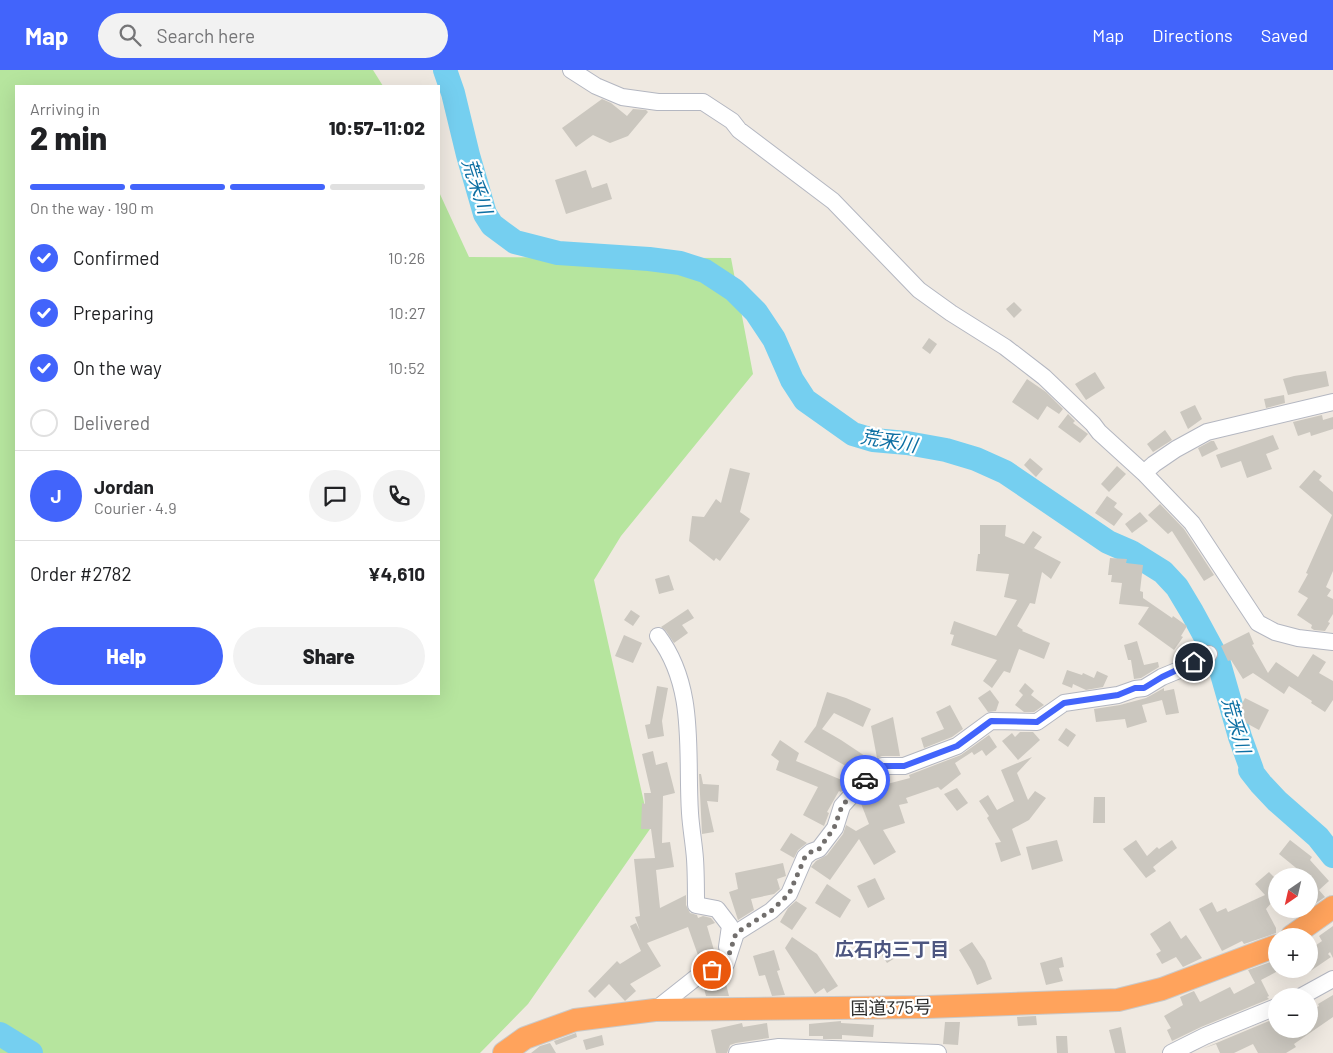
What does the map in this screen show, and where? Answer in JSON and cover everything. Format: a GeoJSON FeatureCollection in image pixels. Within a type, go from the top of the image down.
{"type":"FeatureCollection","features":[{"type":"Feature","properties":{"kind":"highway"},"geometry":{"type":"LineString","coordinates":[[1303,928],[1333,907]]}},
{"type":"Feature","properties":{"kind":"highway","name":"国道375号"},"geometry":{"type":"LineString","coordinates":[[504,1053],[526,1038],[575,1020],[656,1010],[927,1007],[1118,1000],[1162,989],[1268,949]]}},
{"type":"Feature","properties":{"kind":"street"},"geometry":{"type":"LineString","coordinates":[[571,70],[596,86],[622,97],[658,102],[703,102],[732,121],[739,130],[833,201],[919,290],[1005,348],[1044,377],[1099,432],[1144,473],[1192,523],[1258,623],[1275,632],[1298,638],[1333,642]]}},
{"type":"Feature","properties":{"kind":"street"},"geometry":{"type":"LineString","coordinates":[[1144,473],[1176,449],[1207,432],[1333,402]]}},
{"type":"Feature","properties":{"kind":"street"},"geometry":{"type":"LineString","coordinates":[[658,636],[665,645],[678,672],[685,703],[690,813],[695,859],[696,905],[717,909],[730,926],[726,964]]}},
{"type":"Feature","properties":{"kind":"street"},"geometry":{"type":"LineString","coordinates":[[656,1010],[698,976],[726,964],[736,933],[771,911],[789,894],[805,857],[819,849],[834,828],[842,806],[868,777],[882,766],[904,766],[957,746],[991,721],[1037,722],[1064,703],[1118,695],[1135,688],[1144,688],[1209,654]]}},
{"type":"Feature","properties":{"kind":"street"},"geometry":{"type":"LineString","coordinates":[[1317,988],[1333,979]]}},
{"type":"Feature","properties":{"kind":"street"},"geometry":{"type":"LineString","coordinates":[[1171,1053],[1204,1036],[1268,1010]]}},
{"type":"Feature","properties":{"kind":"street"},"geometry":{"type":"LineString","coordinates":[[737,1053],[779,1047],[938,1053]]}},
{"type":"Feature","properties":{"kind":"green space"},"geometry":{"type":"Polygon","coordinates":[[[0,70],[373,70],[382,85],[15,85],[15,695],[440,695],[440,194],[469,257],[731,258],[753,374],[621,536],[594,580],[650,829],[528,1004],[480,1053],[0,1053],[0,70]]]}},
{"type":"Feature","properties":{"kind":"building"},"geometry":{"type":"Polygon","coordinates":[[[602,99],[611,103],[627,116],[633,109],[646,110],[648,112],[628,136],[610,143],[593,135],[576,147],[562,128],[602,99]]]}},
{"type":"Feature","properties":{"kind":"building"},"geometry":{"type":"Polygon","coordinates":[[[586,170],[592,188],[607,183],[612,199],[566,214],[555,180],[586,170]]]}},
{"type":"Feature","properties":{"kind":"building"},"geometry":{"type":"Polygon","coordinates":[[[1014,302],[1022,310],[1014,318],[1006,309],[1014,302]]]}},
{"type":"Feature","properties":{"kind":"building"},"geometry":{"type":"Polygon","coordinates":[[[929,338],[937,344],[930,354],[922,348],[929,338]]]}},
{"type":"Feature","properties":{"kind":"building"},"geometry":{"type":"Polygon","coordinates":[[[1326,371],[1329,386],[1288,395],[1283,379],[1326,371]]]}},
{"type":"Feature","properties":{"kind":"building"},"geometry":{"type":"Polygon","coordinates":[[[1095,372],[1105,388],[1086,400],[1075,384],[1095,372]]]}},
{"type":"Feature","properties":{"kind":"building"},"geometry":{"type":"Polygon","coordinates":[[[1027,379],[1046,392],[1063,409],[1059,414],[1047,406],[1038,420],[1012,402],[1027,379]]]}},
{"type":"Feature","properties":{"kind":"building"},"geometry":{"type":"Polygon","coordinates":[[[1284,395],[1285,403],[1266,408],[1264,399],[1284,395]]]}},
{"type":"Feature","properties":{"kind":"building"},"geometry":{"type":"Polygon","coordinates":[[[1195,405],[1202,419],[1188,429],[1180,412],[1195,405]]]}},
{"type":"Feature","properties":{"kind":"building"},"geometry":{"type":"Polygon","coordinates":[[[1068,414],[1075,421],[1073,423],[1088,434],[1080,443],[1058,427],[1068,414]]]}},
{"type":"Feature","properties":{"kind":"building"},"geometry":{"type":"Polygon","coordinates":[[[1322,415],[1323,420],[1333,417],[1333,429],[1311,436],[1310,432],[1298,436],[1293,422],[1322,415]]]}},
{"type":"Feature","properties":{"kind":"building"},"geometry":{"type":"Polygon","coordinates":[[[1165,430],[1172,440],[1153,452],[1147,444],[1165,430]]]}},
{"type":"Feature","properties":{"kind":"building"},"geometry":{"type":"Polygon","coordinates":[[[1273,435],[1279,449],[1266,454],[1272,469],[1247,478],[1241,461],[1221,468],[1216,455],[1273,435]]]}},
{"type":"Feature","properties":{"kind":"building"},"geometry":{"type":"Polygon","coordinates":[[[1214,441],[1218,449],[1202,457],[1198,448],[1214,441]]]}},
{"type":"Feature","properties":{"kind":"building"},"geometry":{"type":"Polygon","coordinates":[[[1030,458],[1043,469],[1036,477],[1024,465],[1030,458]]]}},
{"type":"Feature","properties":{"kind":"building"},"geometry":{"type":"Polygon","coordinates":[[[1117,466],[1126,474],[1109,492],[1101,484],[1117,466]]]}},
{"type":"Feature","properties":{"kind":"building"},"geometry":{"type":"Polygon","coordinates":[[[730,468],[750,473],[740,512],[750,519],[720,561],[716,558],[714,561],[689,541],[692,516],[704,517],[716,499],[721,503],[730,468]]]}},
{"type":"Feature","properties":{"kind":"building"},"geometry":{"type":"Polygon","coordinates":[[[1314,470],[1322,476],[1319,480],[1333,492],[1333,571],[1326,587],[1331,590],[1327,596],[1333,599],[1333,614],[1325,631],[1314,630],[1311,628],[1312,625],[1297,615],[1308,598],[1298,592],[1308,574],[1306,573],[1332,515],[1299,487],[1314,470]]]}},
{"type":"Feature","properties":{"kind":"building"},"geometry":{"type":"Polygon","coordinates":[[[1107,496],[1117,503],[1114,507],[1123,514],[1114,526],[1095,513],[1107,496]]]}},
{"type":"Feature","properties":{"kind":"building"},"geometry":{"type":"Polygon","coordinates":[[[1160,504],[1184,529],[1214,575],[1204,581],[1172,531],[1168,534],[1148,515],[1160,504]]]}},
{"type":"Feature","properties":{"kind":"building"},"geometry":{"type":"Polygon","coordinates":[[[1140,512],[1148,521],[1132,533],[1125,524],[1140,512]]]}},
{"type":"Feature","properties":{"kind":"building"},"geometry":{"type":"Polygon","coordinates":[[[980,525],[1006,525],[1005,536],[1024,544],[1033,531],[1042,537],[1034,548],[1061,562],[1051,579],[1042,572],[1035,604],[1030,603],[1017,626],[1022,631],[1050,643],[1044,659],[1019,649],[1010,673],[1004,671],[992,688],[983,681],[997,660],[951,645],[954,635],[950,634],[954,621],[996,636],[1017,600],[1004,597],[1009,574],[976,571],[978,554],[980,554],[980,525]]]}},
{"type":"Feature","properties":{"kind":"building"},"geometry":{"type":"Polygon","coordinates":[[[1110,558],[1127,559],[1126,563],[1143,565],[1140,591],[1143,592],[1143,598],[1187,626],[1181,636],[1183,637],[1174,650],[1138,624],[1149,607],[1119,604],[1122,583],[1111,582],[1112,575],[1108,575],[1110,558]]]}},
{"type":"Feature","properties":{"kind":"building"},"geometry":{"type":"Polygon","coordinates":[[[669,575],[674,590],[659,594],[655,579],[669,575]]]}},
{"type":"Feature","properties":{"kind":"building"},"geometry":{"type":"Polygon","coordinates":[[[688,609],[694,618],[682,625],[688,633],[674,643],[661,627],[688,609]]]}},
{"type":"Feature","properties":{"kind":"building"},"geometry":{"type":"Polygon","coordinates":[[[631,610],[640,616],[633,626],[624,620],[631,610]]]}},
{"type":"Feature","properties":{"kind":"building"},"geometry":{"type":"Polygon","coordinates":[[[1249,632],[1254,644],[1252,645],[1268,673],[1276,662],[1298,677],[1313,654],[1326,662],[1319,673],[1333,681],[1333,700],[1325,712],[1289,686],[1284,694],[1253,673],[1243,679],[1231,660],[1228,661],[1221,646],[1249,632]]]}},
{"type":"Feature","properties":{"kind":"building"},"geometry":{"type":"Polygon","coordinates":[[[624,635],[642,643],[633,663],[615,656],[624,635]]]}},
{"type":"Feature","properties":{"kind":"building"},"geometry":{"type":"Polygon","coordinates":[[[1137,641],[1144,665],[1158,662],[1159,667],[1141,678],[1134,679],[1131,660],[1128,660],[1124,645],[1137,641]]]}},
{"type":"Feature","properties":{"kind":"building"},"geometry":{"type":"Polygon","coordinates":[[[1067,670],[1082,675],[1083,673],[1094,678],[1097,671],[1108,676],[1103,687],[1086,690],[1073,684],[1072,688],[1062,684],[1067,670]]]}},
{"type":"Feature","properties":{"kind":"building"},"geometry":{"type":"Polygon","coordinates":[[[1025,683],[1034,691],[1031,695],[1044,705],[1034,712],[1024,712],[1015,705],[1023,695],[1019,691],[1025,683]]]}},
{"type":"Feature","properties":{"kind":"building"},"geometry":{"type":"Polygon","coordinates":[[[657,686],[668,688],[662,721],[664,736],[648,739],[645,725],[650,724],[657,686]]]}},
{"type":"Feature","properties":{"kind":"building"},"geometry":{"type":"Polygon","coordinates":[[[1164,688],[1164,691],[1174,689],[1179,713],[1166,715],[1162,700],[1142,705],[1147,722],[1127,728],[1125,719],[1096,722],[1094,709],[1146,698],[1164,688]]]}},
{"type":"Feature","properties":{"kind":"building"},"geometry":{"type":"Polygon","coordinates":[[[990,690],[999,702],[996,711],[988,712],[978,698],[990,690]]]}},
{"type":"Feature","properties":{"kind":"building"},"geometry":{"type":"Polygon","coordinates":[[[827,692],[871,709],[863,727],[834,713],[822,729],[871,760],[858,773],[804,742],[816,726],[827,692]]]}},
{"type":"Feature","properties":{"kind":"building"},"geometry":{"type":"Polygon","coordinates":[[[1245,698],[1269,710],[1259,730],[1235,717],[1245,698]]]}},
{"type":"Feature","properties":{"kind":"building"},"geometry":{"type":"Polygon","coordinates":[[[950,705],[963,729],[952,737],[924,748],[921,738],[944,729],[936,712],[950,705]]]}},
{"type":"Feature","properties":{"kind":"building"},"geometry":{"type":"Polygon","coordinates":[[[893,717],[900,756],[882,756],[877,758],[871,726],[893,717]]]}},
{"type":"Feature","properties":{"kind":"building"},"geometry":{"type":"Polygon","coordinates":[[[1066,728],[1076,735],[1068,747],[1058,740],[1066,728]]]}},
{"type":"Feature","properties":{"kind":"building"},"geometry":{"type":"Polygon","coordinates":[[[1020,732],[1033,732],[1040,740],[1018,760],[1002,741],[1012,733],[1015,737],[1020,732]]]}},
{"type":"Feature","properties":{"kind":"building"},"geometry":{"type":"Polygon","coordinates":[[[989,735],[997,747],[986,756],[982,750],[974,755],[972,752],[955,763],[961,774],[941,790],[938,787],[906,798],[908,803],[899,805],[905,823],[883,830],[896,852],[874,865],[859,839],[830,880],[811,867],[816,861],[827,855],[843,834],[846,825],[856,831],[869,824],[860,801],[868,792],[887,784],[910,778],[909,775],[961,755],[989,735]]]}},
{"type":"Feature","properties":{"kind":"building"},"geometry":{"type":"Polygon","coordinates":[[[780,740],[799,753],[796,761],[849,783],[841,792],[839,791],[827,812],[829,813],[824,826],[803,815],[818,787],[776,770],[779,761],[771,755],[780,740]]]}},
{"type":"Feature","properties":{"kind":"building"},"geometry":{"type":"Polygon","coordinates":[[[653,751],[656,765],[667,762],[675,793],[663,796],[662,843],[670,842],[674,867],[656,870],[660,908],[686,895],[686,905],[690,913],[697,915],[698,918],[703,916],[711,918],[715,923],[707,926],[716,957],[699,965],[697,959],[699,958],[688,927],[647,943],[661,966],[630,984],[636,991],[625,1001],[609,984],[595,998],[588,991],[617,961],[620,964],[641,951],[630,926],[636,923],[640,931],[635,917],[640,916],[634,859],[655,858],[651,829],[641,829],[642,803],[645,804],[644,793],[651,793],[642,754],[653,751]]]}},
{"type":"Feature","properties":{"kind":"building"},"geometry":{"type":"Polygon","coordinates":[[[1032,757],[1017,773],[1028,800],[1035,791],[1046,798],[1029,820],[1012,829],[1021,855],[1001,862],[995,843],[1001,842],[987,818],[989,816],[979,801],[988,795],[997,810],[1014,801],[1001,770],[1032,757]]]}},
{"type":"Feature","properties":{"kind":"building"},"geometry":{"type":"Polygon","coordinates":[[[699,774],[701,774],[703,784],[719,785],[718,802],[707,801],[714,832],[702,834],[699,774]]]}},
{"type":"Feature","properties":{"kind":"building"},"geometry":{"type":"Polygon","coordinates":[[[957,788],[968,803],[957,811],[944,794],[957,788]]]}},
{"type":"Feature","properties":{"kind":"building"},"geometry":{"type":"Polygon","coordinates":[[[1094,797],[1105,797],[1105,823],[1093,823],[1094,797]]]}},
{"type":"Feature","properties":{"kind":"building"},"geometry":{"type":"Polygon","coordinates":[[[791,833],[807,843],[798,850],[794,858],[780,850],[791,833]]]}},
{"type":"Feature","properties":{"kind":"building"},"geometry":{"type":"Polygon","coordinates":[[[1057,840],[1063,861],[1032,870],[1026,847],[1057,840]]]}},
{"type":"Feature","properties":{"kind":"building"},"geometry":{"type":"Polygon","coordinates":[[[1136,840],[1147,856],[1157,847],[1159,849],[1172,840],[1177,848],[1153,867],[1156,871],[1146,878],[1123,849],[1136,840]]]}},
{"type":"Feature","properties":{"kind":"building"},"geometry":{"type":"Polygon","coordinates":[[[1290,840],[1312,857],[1310,860],[1317,868],[1296,868],[1279,854],[1290,840]]]}},
{"type":"Feature","properties":{"kind":"building"},"geometry":{"type":"Polygon","coordinates":[[[783,863],[786,876],[777,879],[780,889],[774,894],[751,899],[754,910],[738,920],[729,892],[738,889],[735,873],[783,863]]]}},
{"type":"Feature","properties":{"kind":"building"},"geometry":{"type":"Polygon","coordinates":[[[1318,869],[1329,881],[1319,890],[1325,897],[1318,902],[1318,869]]]}},
{"type":"Feature","properties":{"kind":"building"},"geometry":{"type":"Polygon","coordinates":[[[1268,873],[1268,907],[1266,909],[1268,918],[1271,918],[1276,928],[1268,928],[1268,936],[1244,944],[1242,941],[1222,951],[1199,909],[1212,902],[1217,912],[1226,908],[1228,912],[1265,895],[1255,884],[1268,873]]]}},
{"type":"Feature","properties":{"kind":"building"},"geometry":{"type":"Polygon","coordinates":[[[875,878],[885,899],[868,908],[857,886],[875,878]]]}},
{"type":"Feature","properties":{"kind":"building"},"geometry":{"type":"Polygon","coordinates":[[[827,884],[851,900],[840,918],[815,903],[827,884]]]}},
{"type":"Feature","properties":{"kind":"building"},"geometry":{"type":"Polygon","coordinates":[[[796,901],[807,908],[792,930],[780,922],[788,908],[796,901]]]}},
{"type":"Feature","properties":{"kind":"building"},"geometry":{"type":"Polygon","coordinates":[[[1170,921],[1181,939],[1186,935],[1202,958],[1183,967],[1176,957],[1162,964],[1156,954],[1161,951],[1150,934],[1170,921]]]}},
{"type":"Feature","properties":{"kind":"building"},"geometry":{"type":"Polygon","coordinates":[[[1333,926],[1333,958],[1330,952],[1328,954],[1331,957],[1318,966],[1318,944],[1322,941],[1319,936],[1333,926]]]}},
{"type":"Feature","properties":{"kind":"building"},"geometry":{"type":"Polygon","coordinates":[[[792,937],[817,954],[838,986],[827,993],[824,988],[815,994],[785,948],[792,937]]]}},
{"type":"Feature","properties":{"kind":"building"},"geometry":{"type":"Polygon","coordinates":[[[972,942],[985,961],[992,979],[977,985],[971,970],[959,950],[972,942]]]}},
{"type":"Feature","properties":{"kind":"building"},"geometry":{"type":"Polygon","coordinates":[[[886,943],[895,958],[887,963],[877,948],[886,943]]]}},
{"type":"Feature","properties":{"kind":"building"},"geometry":{"type":"Polygon","coordinates":[[[774,950],[780,970],[777,971],[785,995],[772,996],[765,975],[759,976],[753,956],[774,950]]]}},
{"type":"Feature","properties":{"kind":"building"},"geometry":{"type":"Polygon","coordinates":[[[1062,957],[1064,967],[1059,968],[1063,981],[1046,985],[1040,963],[1062,957]]]}},
{"type":"Feature","properties":{"kind":"building"},"geometry":{"type":"Polygon","coordinates":[[[1268,963],[1268,976],[1261,980],[1268,994],[1268,999],[1172,1041],[1167,1030],[1171,1028],[1164,1016],[1183,1005],[1180,997],[1194,991],[1200,1002],[1230,987],[1234,994],[1255,983],[1248,970],[1268,963]]]}},
{"type":"Feature","properties":{"kind":"building"},"geometry":{"type":"Polygon","coordinates":[[[724,976],[729,996],[706,996],[703,985],[724,976]]]}},
{"type":"Feature","properties":{"kind":"building"},"geometry":{"type":"Polygon","coordinates":[[[1333,995],[1333,1017],[1318,1027],[1319,1006],[1318,1004],[1333,995]]]}},
{"type":"Feature","properties":{"kind":"building"},"geometry":{"type":"Polygon","coordinates":[[[1036,1016],[1037,1025],[1018,1026],[1017,1017],[1036,1016]]]}},
{"type":"Feature","properties":{"kind":"building"},"geometry":{"type":"Polygon","coordinates":[[[841,1021],[841,1023],[874,1025],[873,1037],[842,1035],[842,1039],[823,1039],[823,1036],[809,1036],[809,1024],[841,1021]]]}},
{"type":"Feature","properties":{"kind":"building"},"geometry":{"type":"Polygon","coordinates":[[[1268,1021],[1268,1038],[1303,1038],[1294,1044],[1296,1047],[1286,1053],[1258,1053],[1253,1044],[1234,1053],[1220,1053],[1216,1044],[1202,1049],[1268,1021]]]}},
{"type":"Feature","properties":{"kind":"building"},"geometry":{"type":"Polygon","coordinates":[[[945,1022],[960,1022],[958,1045],[943,1044],[945,1022]]]}},
{"type":"Feature","properties":{"kind":"building"},"geometry":{"type":"Polygon","coordinates":[[[742,1023],[743,1027],[767,1023],[769,1038],[736,1043],[730,1045],[727,1053],[716,1053],[711,1030],[742,1023]]]}},
{"type":"Feature","properties":{"kind":"building"},"geometry":{"type":"Polygon","coordinates":[[[1121,1027],[1126,1053],[1115,1053],[1109,1030],[1121,1027]]]}},
{"type":"Feature","properties":{"kind":"building"},"geometry":{"type":"Polygon","coordinates":[[[576,1033],[577,1037],[556,1045],[554,1041],[576,1033]]]}},
{"type":"Feature","properties":{"kind":"building"},"geometry":{"type":"Polygon","coordinates":[[[602,1035],[604,1045],[586,1050],[583,1040],[602,1035]]]}},
{"type":"Feature","properties":{"kind":"building"},"geometry":{"type":"Polygon","coordinates":[[[1056,1036],[1067,1036],[1068,1053],[1057,1053],[1056,1036]]]}},
{"type":"Feature","properties":{"kind":"building"},"geometry":{"type":"Polygon","coordinates":[[[550,1043],[556,1053],[531,1053],[540,1046],[550,1043]]]}},
{"type":"Feature","properties":{"kind":"waterway","name":"荒釆川"},"geometry":{"type":"LineString","coordinates":[[445,70],[453,93],[485,214],[492,225],[515,242],[558,253],[649,259],[680,263],[705,271],[734,290],[756,312],[774,339],[792,380],[805,400],[853,434],[873,440],[907,443],[946,450],[976,459],[1005,472],[1108,542],[1131,552],[1163,572],[1177,587],[1218,660],[1240,737],[1252,770],[1250,770],[1277,801],[1318,837],[1333,856]]}},
{"type":"Feature","properties":{"kind":"waterway"},"geometry":{"type":"LineString","coordinates":[[0,1034],[31,1053]]}},
{"type":"Feature","properties":{"kind":"way so far"},"geometry":{"type":"LineString","coordinates":[[712,970],[726,964],[736,933],[771,911],[789,894],[805,857],[819,849],[834,828],[842,806],[865,780]]}},
{"type":"Feature","properties":{"kind":"district","name":"広石内三丁目"},"geometry":{"type":"Point","coordinates":[892,948]}},
{"type":"Feature","properties":{"kind":"route"},"geometry":{"type":"LineString","coordinates":[[865,780],[882,766],[904,766],[957,746],[991,721],[1037,722],[1064,703],[1118,695],[1135,688],[1144,688],[1194,662]]}}]}
